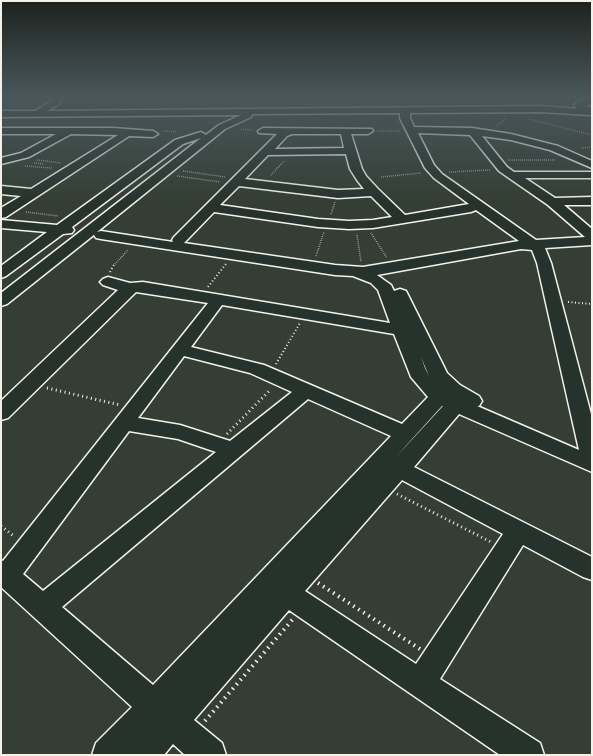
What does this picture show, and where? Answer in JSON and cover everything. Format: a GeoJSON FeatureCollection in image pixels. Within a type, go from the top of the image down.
{"type":"FeatureCollection","features":[{"type":"Feature","properties":{"kind":"street"},"geometry":{"type":"LineString","coordinates":[[11,161],[66,132]]}},
{"type":"Feature","properties":{"kind":"street"},"geometry":{"type":"LineString","coordinates":[[4,212],[123,137],[124,135],[121,132]]}},
{"type":"Feature","properties":{"kind":"street"},"geometry":{"type":"LineString","coordinates":[[125,132],[153,134]]}},
{"type":"Feature","properties":{"kind":"street"},"geometry":{"type":"LineString","coordinates":[[1,301],[201,139],[207,132]]}},
{"type":"Feature","properties":{"kind":"street"},"geometry":{"type":"LineString","coordinates":[[1,287],[67,229],[179,142],[201,139],[213,132]]}},
{"type":"Feature","properties":{"kind":"street"},"geometry":{"type":"LineString","coordinates":[[179,240],[284,132]]}},
{"type":"Feature","properties":{"kind":"street"},"geometry":{"type":"LineString","coordinates":[[345,132],[356,169],[361,178],[402,219]]}},
{"type":"Feature","properties":{"kind":"street"},"geometry":{"type":"LineString","coordinates":[[407,132],[417,164],[447,183],[522,241],[544,263],[591,454]]}},
{"type":"Feature","properties":{"kind":"street"},"geometry":{"type":"LineString","coordinates":[[473,132],[494,160],[507,172],[552,202],[592,235]]}},
{"type":"Feature","properties":{"kind":"street"},"geometry":{"type":"LineString","coordinates":[[480,132],[540,143],[567,152],[588,163]]}},
{"type":"Feature","properties":{"kind":"street"},"geometry":{"type":"LineString","coordinates":[[1,316],[197,157],[200,151],[201,139]]}},
{"type":"Feature","properties":{"kind":"street"},"geometry":{"type":"LineString","coordinates":[[266,152],[350,151]]}},
{"type":"Feature","properties":{"kind":"street"},"geometry":{"type":"LineString","coordinates":[[11,161],[39,165]]}},
{"type":"Feature","properties":{"kind":"street"},"geometry":{"type":"LineString","coordinates":[[507,172],[592,175]]}},
{"type":"Feature","properties":{"kind":"street"},"geometry":{"type":"LineString","coordinates":[[429,173],[440,187],[522,241],[592,241]]}},
{"type":"Feature","properties":{"kind":"street"},"geometry":{"type":"LineString","coordinates":[[237,182],[338,194],[374,192]]}},
{"type":"Feature","properties":{"kind":"street"},"geometry":{"type":"LineString","coordinates":[[1,190],[34,193]]}},
{"type":"Feature","properties":{"kind":"street"},"geometry":{"type":"LineString","coordinates":[[552,202],[592,201]]}},
{"type":"Feature","properties":{"kind":"street"},"geometry":{"type":"LineString","coordinates":[[211,208],[318,223],[360,225],[471,208]]}},
{"type":"Feature","properties":{"kind":"street"},"geometry":{"type":"LineString","coordinates":[[1,224],[67,229]]}},
{"type":"Feature","properties":{"kind":"street"},"geometry":{"type":"LineString","coordinates":[[1,228],[67,229]]}},
{"type":"Feature","properties":{"kind":"street"},"geometry":{"type":"LineString","coordinates":[[1,273],[67,229]]}},
{"type":"Feature","properties":{"kind":"street"},"geometry":{"type":"LineString","coordinates":[[104,233],[179,240],[337,263],[372,271],[393,264],[522,241],[592,235]]}},
{"type":"Feature","properties":{"kind":"street"},"geometry":{"type":"LineString","coordinates":[[104,233],[137,241],[335,270],[357,268],[383,285],[420,377],[448,401],[591,454]]}},
{"type":"Feature","properties":{"kind":"street"},"geometry":{"type":"LineString","coordinates":[[393,264],[400,296],[434,368],[445,383],[473,401],[591,454]]}},
{"type":"Feature","properties":{"kind":"street"},"geometry":{"type":"LineString","coordinates":[[108,282],[130,288],[139,286],[401,330]]}},
{"type":"Feature","properties":{"kind":"street"},"geometry":{"type":"LineString","coordinates":[[1,413],[130,288]]}},
{"type":"Feature","properties":{"kind":"street"},"geometry":{"type":"LineString","coordinates":[[181,730],[3,573],[180,350],[209,298]]}},
{"type":"Feature","properties":{"kind":"street"},"geometry":{"type":"LineString","coordinates":[[180,350],[232,362],[276,377],[405,434]]}},
{"type":"Feature","properties":{"kind":"street"},"geometry":{"type":"LineString","coordinates":[[43,607],[225,448],[306,390]]}},
{"type":"Feature","properties":{"kind":"street"},"geometry":{"type":"LineString","coordinates":[[108,755],[181,730],[405,434],[448,401]]}},
{"type":"Feature","properties":{"kind":"street"},"geometry":{"type":"LineString","coordinates":[[142,755],[181,730],[391,478],[448,401]]}},
{"type":"Feature","properties":{"kind":"street"},"geometry":{"type":"LineString","coordinates":[[129,415],[225,448]]}},
{"type":"Feature","properties":{"kind":"street"},"geometry":{"type":"LineString","coordinates":[[391,478],[513,541],[592,569]]}},
{"type":"Feature","properties":{"kind":"street"},"geometry":{"type":"LineString","coordinates":[[421,683],[513,541]]}},
{"type":"Feature","properties":{"kind":"street"},"geometry":{"type":"LineString","coordinates":[[298,591],[421,683],[528,755]]}},
{"type":"Feature","properties":{"kind":"path"},"geometry":{"type":"LineString","coordinates":[[263,185],[282,162],[288,160]]}},
{"type":"Feature","properties":{"kind":"path"},"geometry":{"type":"LineString","coordinates":[[494,160],[588,163]]}},
{"type":"Feature","properties":{"kind":"path"},"geometry":{"type":"LineString","coordinates":[[11,161],[48,162],[74,167]]}},
{"type":"Feature","properties":{"kind":"path"},"geometry":{"type":"LineString","coordinates":[[11,161],[39,165],[74,167]]}},
{"type":"Feature","properties":{"kind":"path"},"geometry":{"type":"LineString","coordinates":[[39,165],[48,162]]}},
{"type":"Feature","properties":{"kind":"path"},"geometry":{"type":"LineString","coordinates":[[381,177],[429,173],[507,172]]}},
{"type":"Feature","properties":{"kind":"path"},"geometry":{"type":"LineString","coordinates":[[178,173],[237,182]]}},
{"type":"Feature","properties":{"kind":"path"},"geometry":{"type":"LineString","coordinates":[[178,173],[237,182]]}},
{"type":"Feature","properties":{"kind":"path"},"geometry":{"type":"LineString","coordinates":[[4,212],[67,229]]}},
{"type":"Feature","properties":{"kind":"path"},"geometry":{"type":"LineString","coordinates":[[360,225],[393,264]]}},
{"type":"Feature","properties":{"kind":"path"},"geometry":{"type":"LineString","coordinates":[[357,268],[360,225]]}},
{"type":"Feature","properties":{"kind":"path"},"geometry":{"type":"LineString","coordinates":[[108,282],[108,277],[116,261],[137,241]]}},
{"type":"Feature","properties":{"kind":"path"},"geometry":{"type":"LineString","coordinates":[[209,298],[227,264]]}},
{"type":"Feature","properties":{"kind":"path"},"geometry":{"type":"LineString","coordinates":[[553,300],[592,304]]}},
{"type":"Feature","properties":{"kind":"path"},"geometry":{"type":"LineString","coordinates":[[225,448],[276,377],[306,314]]}},
{"type":"Feature","properties":{"kind":"path"},"geometry":{"type":"LineString","coordinates":[[31,384],[129,415]]}},
{"type":"Feature","properties":{"kind":"path"},"geometry":{"type":"LineString","coordinates":[[391,478],[513,541]]}},
{"type":"Feature","properties":{"kind":"path"},"geometry":{"type":"LineString","coordinates":[[181,730],[298,591],[437,659]]}}]}
